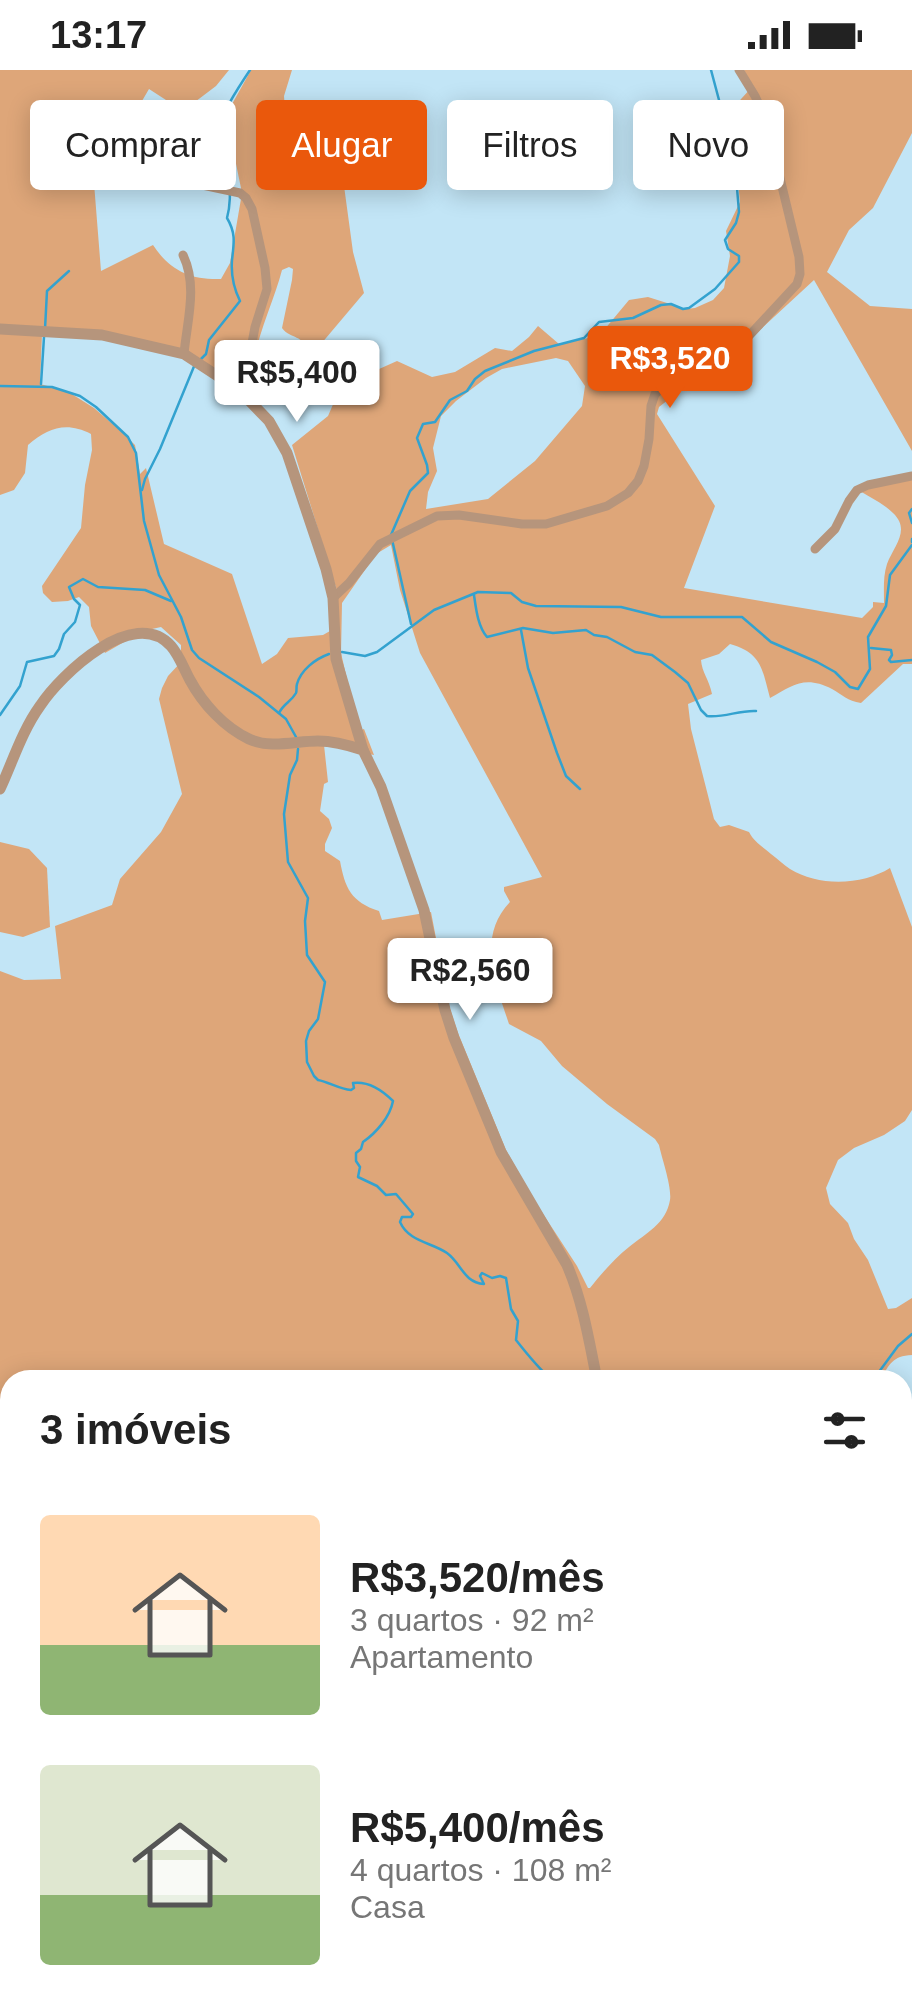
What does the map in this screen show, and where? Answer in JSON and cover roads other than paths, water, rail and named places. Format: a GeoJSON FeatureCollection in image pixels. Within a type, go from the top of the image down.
{"type":"FeatureCollection","features":[{"type":"Feature","properties":{"kind":"street"},"geometry":{"type":"LineString","coordinates":[[333,598],[380,544],[438,516],[546,524],[620,498],[635,487],[644,466],[650,406],[655,394],[736,347],[794,289],[800,274],[798,257],[771,138],[760,106],[738,70]]}},
{"type":"Feature","properties":{"kind":"street"},"geometry":{"type":"LineString","coordinates":[[226,190],[240,193],[249,202],[267,290],[239,390]]}},
{"type":"Feature","properties":{"kind":"street"},"geometry":{"type":"LineString","coordinates":[[183,255],[192,286],[184,354]]}},
{"type":"Feature","properties":{"kind":"street"},"geometry":{"type":"LineString","coordinates":[[0,329],[102,335],[184,354],[239,390],[269,421],[281,440],[333,598],[336,659],[363,750],[424,910],[449,1024],[501,1152],[575,1283],[595,1370]]}},
{"type":"Feature","properties":{"kind":"street"},"geometry":{"type":"LineString","coordinates":[[816,550],[836,529],[858,490],[912,476]]}},
{"type":"Feature","properties":{"kind":"street"},"geometry":{"type":"LineString","coordinates":[[0,789],[26,728],[53,688],[104,645],[136,634],[155,635],[170,644],[202,700],[246,737],[270,744],[337,742],[363,750]]}},
{"type":"Feature","properties":{"kind":"waterway"},"geometry":{"type":"LineString","coordinates":[[201,359],[209,340],[240,301],[233,276],[233,233],[227,218],[230,151],[223,118],[250,70]]}},
{"type":"Feature","properties":{"kind":"waterway"},"geometry":{"type":"LineString","coordinates":[[411,624],[391,535],[410,491],[428,473],[417,438],[423,424],[435,422],[450,400],[467,391],[485,371],[534,351],[584,338],[599,322],[633,318],[661,305],[689,308],[715,289],[739,262],[739,256],[728,249],[725,240],[739,212],[728,156],[735,133],[723,115],[711,70]]}},
{"type":"Feature","properties":{"kind":"waterway"},"geometry":{"type":"LineString","coordinates":[[45,329],[47,291],[69,271]]}},
{"type":"Feature","properties":{"kind":"waterway"},"geometry":{"type":"LineString","coordinates":[[41,384],[44,337]]}},
{"type":"Feature","properties":{"kind":"waterway"},"geometry":{"type":"LineString","coordinates":[[142,490],[195,364]]}},
{"type":"Feature","properties":{"kind":"waterway"},"geometry":{"type":"LineString","coordinates":[[0,386],[52,387],[80,396],[128,437],[136,453],[144,521],[159,575],[181,617],[192,650],[286,719],[296,737]]}},
{"type":"Feature","properties":{"kind":"waterway"},"geometry":{"type":"LineString","coordinates":[[912,509],[912,523]]}},
{"type":"Feature","properties":{"kind":"waterway"},"geometry":{"type":"LineString","coordinates":[[342,652],[365,656],[377,652],[434,610],[478,592],[511,593],[536,606],[621,607],[661,617],[742,617],[771,642],[817,662],[858,689],[870,669],[868,637],[886,606],[890,575],[912,545]]}},
{"type":"Feature","properties":{"kind":"waterway"},"geometry":{"type":"LineString","coordinates":[[0,715],[20,686],[27,662],[54,656],[64,634],[75,622],[80,605],[69,587],[83,579],[98,587],[145,590],[171,601]]}},
{"type":"Feature","properties":{"kind":"waterway"},"geometry":{"type":"LineString","coordinates":[[474,595],[479,623],[487,637],[523,628],[553,633],[586,630],[635,652],[652,655],[688,683],[707,716],[756,711]]}},
{"type":"Feature","properties":{"kind":"waterway"},"geometry":{"type":"LineString","coordinates":[[521,630],[528,668],[557,753],[566,776],[580,789]]}},
{"type":"Feature","properties":{"kind":"waterway"},"geometry":{"type":"LineString","coordinates":[[871,648],[891,650],[891,662],[912,660]]}},
{"type":"Feature","properties":{"kind":"waterway"},"geometry":{"type":"LineString","coordinates":[[279,713],[296,693],[305,670],[329,654]]}},
{"type":"Feature","properties":{"kind":"waterway"},"geometry":{"type":"LineString","coordinates":[[298,749],[284,814],[288,862],[308,898],[307,955],[325,982],[318,1019],[306,1041],[307,1062],[318,1080],[351,1090],[353,1083],[364,1083],[393,1101],[382,1124],[356,1153],[358,1177],[386,1195],[396,1194],[413,1214],[402,1217],[404,1229],[447,1253],[471,1280],[484,1284],[482,1273],[506,1278],[511,1309],[518,1321],[516,1340],[542,1370]]}},
{"type":"Feature","properties":{"kind":"waterway"},"geometry":{"type":"LineString","coordinates":[[880,1370],[912,1334]]}}]}
